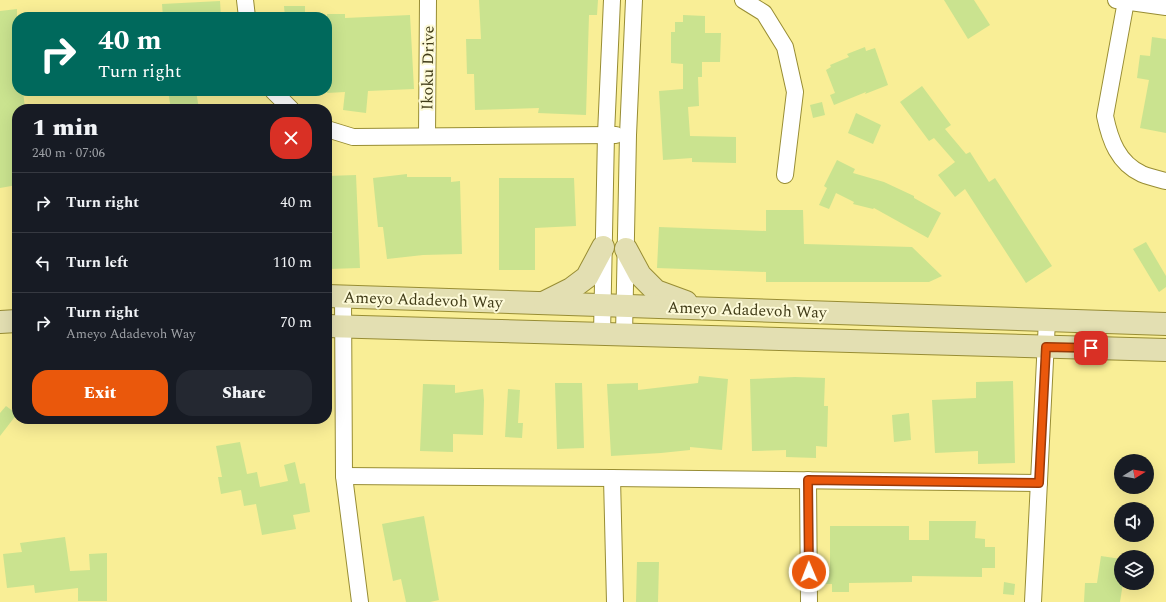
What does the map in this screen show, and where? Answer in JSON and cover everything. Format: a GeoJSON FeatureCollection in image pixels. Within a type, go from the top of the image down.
{"type":"FeatureCollection","features":[{"type":"Feature","properties":{"kind":"street"},"geometry":{"type":"LineString","coordinates":[[245,0],[246,12]]}},
{"type":"Feature","properties":{"kind":"street","name":"Ikoku Drive"},"geometry":{"type":"LineString","coordinates":[[427,136],[428,0]]}},
{"type":"Feature","properties":{"kind":"street"},"geometry":{"type":"LineString","coordinates":[[602,334],[606,134],[612,0]]}},
{"type":"Feature","properties":{"kind":"street"},"geometry":{"type":"LineString","coordinates":[[624,335],[628,135],[634,0]]}},
{"type":"Feature","properties":{"kind":"street"},"geometry":{"type":"LineString","coordinates":[[743,0],[764,13],[785,47],[795,92],[785,175]]}},
{"type":"Feature","properties":{"kind":"street"},"geometry":{"type":"LineString","coordinates":[[1166,7],[1121,1],[1105,116],[1108,132],[1115,149],[1125,163],[1142,174],[1166,181]]}},
{"type":"Feature","properties":{"kind":"street"},"geometry":{"type":"LineString","coordinates":[[278,96],[286,104]]}},
{"type":"Feature","properties":{"kind":"street"},"geometry":{"type":"LineString","coordinates":[[332,131],[353,137],[628,135]]}},
{"type":"Feature","properties":{"kind":"street"},"geometry":{"type":"LineString","coordinates":[[542,304],[571,289],[587,277],[604,247]]}},
{"type":"Feature","properties":{"kind":"street"},"geometry":{"type":"LineString","coordinates":[[626,249],[640,275],[656,291],[704,309]]}},
{"type":"Feature","properties":{"kind":"street"},"geometry":{"type":"LineString","coordinates":[[335,297],[335,327],[344,476],[360,602]]}},
{"type":"Feature","properties":{"kind":"street","name":"Ameyo Adadevoh Way"},"geometry":{"type":"LineString","coordinates":[[335,297],[1166,324]]}},
{"type":"Feature","properties":{"kind":"street"},"geometry":{"type":"LineString","coordinates":[[1033,602],[1047,320]]}},
{"type":"Feature","properties":{"kind":"street"},"geometry":{"type":"LineString","coordinates":[[0,322],[12,321]]}},
{"type":"Feature","properties":{"kind":"street","name":"Ameyo Adadevoh Way"},"geometry":{"type":"LineString","coordinates":[[335,327],[1166,350]]}},
{"type":"Feature","properties":{"kind":"street"},"geometry":{"type":"LineString","coordinates":[[344,476],[1039,483]]}},
{"type":"Feature","properties":{"kind":"street"},"geometry":{"type":"LineString","coordinates":[[612,478],[615,602]]}},
{"type":"Feature","properties":{"kind":"street"},"geometry":{"type":"LineString","coordinates":[[808,480],[809,602]]}},
{"type":"Feature","properties":{"kind":"building"},"geometry":{"type":"Polygon","coordinates":[[[479,0],[598,0],[597,15],[589,15],[586,115],[538,113],[539,108],[475,110],[474,74],[467,74],[466,39],[481,39],[479,0]]]}},
{"type":"Feature","properties":{"kind":"building"},"geometry":{"type":"Polygon","coordinates":[[[944,0],[974,0],[990,25],[968,39],[944,0]]]}},
{"type":"Feature","properties":{"kind":"building"},"geometry":{"type":"Polygon","coordinates":[[[220,1],[221,12],[163,12],[162,4],[220,1]]]}},
{"type":"Feature","properties":{"kind":"building"},"geometry":{"type":"Polygon","coordinates":[[[284,6],[305,6],[305,12],[285,12],[284,6]]]}},
{"type":"Feature","properties":{"kind":"building"},"geometry":{"type":"Polygon","coordinates":[[[17,9],[17,12],[12,12],[12,96],[24,96],[24,104],[12,104],[12,186],[0,188],[0,11],[17,9]]]}},
{"type":"Feature","properties":{"kind":"building"},"geometry":{"type":"Polygon","coordinates":[[[332,14],[345,14],[345,18],[410,15],[414,89],[368,91],[366,113],[343,110],[345,92],[332,93],[332,14]]]}},
{"type":"Feature","properties":{"kind":"building"},"geometry":{"type":"Polygon","coordinates":[[[683,15],[705,16],[705,33],[721,33],[720,62],[702,62],[702,77],[698,77],[699,106],[688,107],[690,136],[736,137],[736,163],[692,162],[692,158],[663,160],[659,91],[683,89],[683,64],[671,63],[671,32],[675,32],[675,22],[683,22],[683,15]]]}},
{"type":"Feature","properties":{"kind":"building"},"geometry":{"type":"Polygon","coordinates":[[[1152,37],[1166,39],[1166,133],[1140,128],[1149,80],[1137,78],[1140,55],[1150,56],[1152,37]]]}},
{"type":"Feature","properties":{"kind":"building"},"geometry":{"type":"Polygon","coordinates":[[[865,47],[866,51],[875,48],[888,85],[834,105],[830,95],[835,93],[826,70],[831,67],[830,65],[849,57],[847,54],[865,47]]]}},
{"type":"Feature","properties":{"kind":"building"},"geometry":{"type":"Polygon","coordinates":[[[922,86],[951,125],[945,129],[966,154],[970,152],[989,182],[995,178],[1052,266],[1026,283],[965,189],[955,197],[938,175],[955,162],[934,138],[929,141],[900,102],[922,86]]]}},
{"type":"Feature","properties":{"kind":"building"},"geometry":{"type":"Polygon","coordinates":[[[169,96],[197,96],[198,104],[170,104],[169,96]]]}},
{"type":"Feature","properties":{"kind":"building"},"geometry":{"type":"Polygon","coordinates":[[[822,102],[825,115],[813,118],[810,105],[822,102]]]}},
{"type":"Feature","properties":{"kind":"building"},"geometry":{"type":"Polygon","coordinates":[[[856,113],[881,125],[873,144],[848,133],[856,113]]]}},
{"type":"Feature","properties":{"kind":"building"},"geometry":{"type":"Polygon","coordinates":[[[837,160],[855,169],[853,173],[884,182],[914,196],[914,198],[941,213],[928,238],[874,208],[853,204],[854,202],[836,193],[829,209],[819,205],[827,188],[824,186],[837,160]]]}},
{"type":"Feature","properties":{"kind":"building"},"geometry":{"type":"Polygon","coordinates":[[[407,174],[407,177],[451,177],[451,182],[460,181],[462,254],[423,255],[387,259],[383,227],[378,227],[373,178],[407,174]]]}},
{"type":"Feature","properties":{"kind":"building"},"geometry":{"type":"Polygon","coordinates":[[[356,175],[360,268],[332,269],[332,176],[356,175]]]}},
{"type":"Feature","properties":{"kind":"building"},"geometry":{"type":"Polygon","coordinates":[[[499,178],[574,178],[576,226],[535,228],[535,270],[499,270],[499,178]]]}},
{"type":"Feature","properties":{"kind":"building"},"geometry":{"type":"Polygon","coordinates":[[[766,210],[803,210],[804,244],[912,247],[942,276],[929,282],[766,282],[766,272],[657,268],[659,227],[766,231],[766,210]]]}},
{"type":"Feature","properties":{"kind":"building"},"geometry":{"type":"Polygon","coordinates":[[[1146,242],[1166,276],[1166,287],[1159,292],[1133,249],[1146,242]]]}},
{"type":"Feature","properties":{"kind":"building"},"geometry":{"type":"Polygon","coordinates":[[[699,376],[728,379],[722,450],[690,447],[690,450],[611,456],[607,384],[638,383],[638,390],[698,383],[699,376]]]}},
{"type":"Feature","properties":{"kind":"building"},"geometry":{"type":"Polygon","coordinates":[[[795,377],[825,378],[824,406],[828,406],[827,447],[816,446],[816,458],[786,457],[786,450],[752,451],[750,379],[795,377]]]}},
{"type":"Feature","properties":{"kind":"building"},"geometry":{"type":"Polygon","coordinates":[[[1013,381],[1015,463],[978,464],[978,451],[935,453],[932,400],[976,398],[976,382],[1013,381]]]}},
{"type":"Feature","properties":{"kind":"building"},"geometry":{"type":"Polygon","coordinates":[[[555,383],[582,383],[584,448],[557,449],[555,383]]]}},
{"type":"Feature","properties":{"kind":"building"},"geometry":{"type":"Polygon","coordinates":[[[423,384],[455,385],[455,393],[483,389],[483,435],[453,434],[453,452],[420,451],[423,384]]]}},
{"type":"Feature","properties":{"kind":"building"},"geometry":{"type":"Polygon","coordinates":[[[508,389],[520,390],[518,423],[523,423],[522,438],[505,437],[508,389]]]}},
{"type":"Feature","properties":{"kind":"building"},"geometry":{"type":"Polygon","coordinates":[[[6,406],[12,410],[12,420],[0,436],[0,413],[6,406]]]}},
{"type":"Feature","properties":{"kind":"building"},"geometry":{"type":"Polygon","coordinates":[[[909,413],[911,440],[894,442],[892,415],[909,413]]]}},
{"type":"Feature","properties":{"kind":"building"},"geometry":{"type":"Polygon","coordinates":[[[240,442],[247,474],[257,472],[260,487],[288,481],[284,465],[295,462],[300,484],[305,483],[310,512],[293,515],[296,529],[262,535],[256,504],[244,506],[241,490],[221,494],[218,477],[222,477],[216,446],[240,442]]]}},
{"type":"Feature","properties":{"kind":"building"},"geometry":{"type":"Polygon","coordinates":[[[424,516],[439,600],[430,602],[406,602],[401,579],[393,581],[382,524],[424,516]]]}},
{"type":"Feature","properties":{"kind":"building"},"geometry":{"type":"Polygon","coordinates":[[[929,521],[976,521],[975,538],[985,539],[985,547],[995,547],[995,568],[982,568],[982,577],[912,576],[912,582],[849,583],[849,592],[832,592],[832,584],[818,584],[818,570],[830,570],[830,526],[909,526],[909,540],[929,540],[929,521]]]}},
{"type":"Feature","properties":{"kind":"building"},"geometry":{"type":"Polygon","coordinates":[[[65,537],[70,571],[90,570],[89,554],[107,553],[107,601],[78,601],[78,588],[35,593],[34,585],[7,588],[3,554],[22,552],[20,543],[65,537]]]}},
{"type":"Feature","properties":{"kind":"building"},"geometry":{"type":"Polygon","coordinates":[[[1101,556],[1114,558],[1114,590],[1122,590],[1120,602],[1084,602],[1085,583],[1097,583],[1101,556]]]}},
{"type":"Feature","properties":{"kind":"building"},"geometry":{"type":"Polygon","coordinates":[[[637,562],[659,562],[658,602],[636,602],[637,562]]]}},
{"type":"Feature","properties":{"kind":"building"},"geometry":{"type":"Polygon","coordinates":[[[1004,582],[1015,584],[1014,595],[1003,594],[1004,582]]]}},
{"type":"Feature","properties":{"kind":"route"},"geometry":{"type":"LineString","coordinates":[[809,572],[808,480],[1039,483],[1046,347],[1091,348]]}}]}
